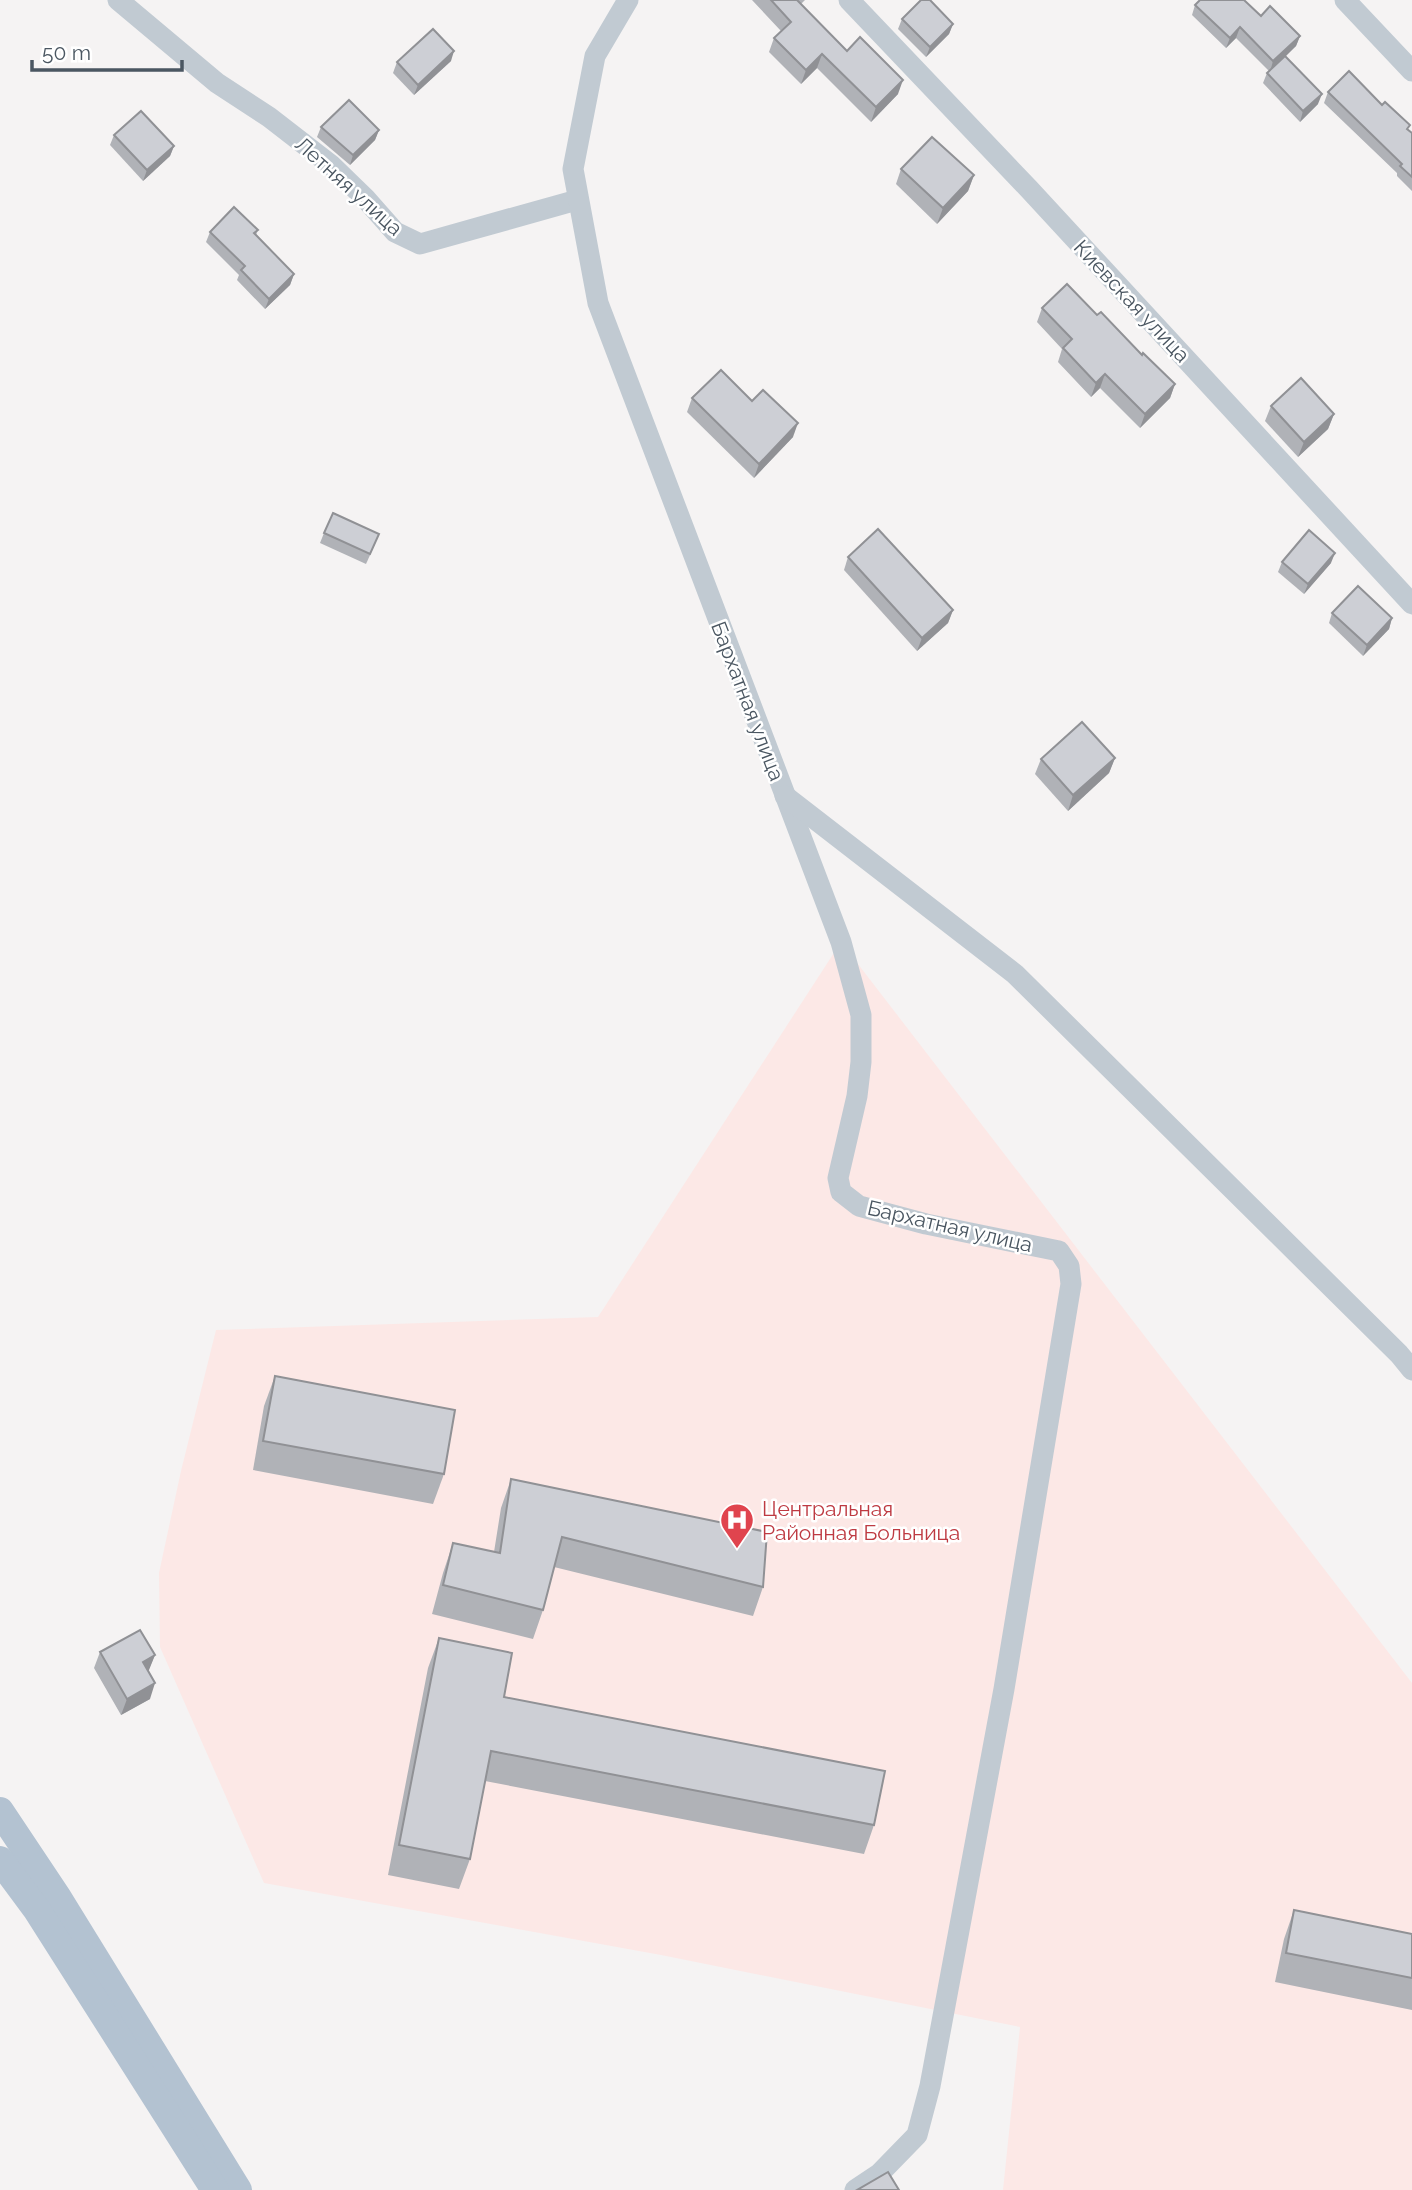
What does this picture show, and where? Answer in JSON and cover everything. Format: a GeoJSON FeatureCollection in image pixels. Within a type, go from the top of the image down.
{"type":"FeatureCollection","features":[{"type":"Feature","properties":{"kind":"main road"},"geometry":{"type":"LineString","coordinates":[[0,1811],[47,1904],[215,2190]]}},
{"type":"Feature","properties":{"kind":"main road"},"geometry":{"type":"LineString","coordinates":[[0,1860],[47,1904],[239,2190]]}},
{"type":"Feature","properties":{"kind":"street","name":"Летняя улица"},"geometry":{"type":"LineString","coordinates":[[118,0],[217,83],[269,117],[331,165],[395,232],[420,244],[577,200]]}},
{"type":"Feature","properties":{"kind":"street","name":"Бархатная улица"},"geometry":{"type":"LineString","coordinates":[[628,0],[595,56],[573,169],[577,200],[598,303],[841,942],[861,1015],[861,1062],[857,1096],[838,1178],[841,1192],[859,1206],[926,1224],[1059,1251],[1069,1266],[1071,1284],[1005,1681],[930,2086],[916,2135],[879,2174],[855,2190]]}},
{"type":"Feature","properties":{"kind":"street","name":"Киевская улица"},"geometry":{"type":"LineString","coordinates":[[849,0],[1029,189],[1412,604]]}},
{"type":"Feature","properties":{"kind":"street"},"geometry":{"type":"LineString","coordinates":[[1345,0],[1412,71]]}},
{"type":"Feature","properties":{"kind":"street"},"geometry":{"type":"LineString","coordinates":[[783,794],[1015,974],[1380,1334],[1412,1370]]}},
{"type":"Feature","properties":{"kind":"shaded area","name":"Центральная Районная Больница"},"geometry":{"type":"Polygon","coordinates":[[[841,942],[1412,1683],[1412,2190],[1003,2190],[1020,2027],[661,1955],[264,1883],[160,1647],[159,1573],[216,1330],[598,1317],[841,942]]]}},
{"type":"Feature","properties":{"kind":"building"},"geometry":{"type":"Polygon","coordinates":[[[771,0],[797,0],[847,51],[860,37],[903,80],[876,107],[822,54],[806,70],[774,38],[791,22],[771,0]]]}},
{"type":"Feature","properties":{"kind":"building"},"geometry":{"type":"Polygon","coordinates":[[[921,0],[930,0],[953,24],[930,47],[902,19],[921,0]]]}},
{"type":"Feature","properties":{"kind":"building"},"geometry":{"type":"Polygon","coordinates":[[[1200,0],[1244,0],[1261,16],[1270,6],[1300,36],[1273,61],[1240,27],[1230,38],[1195,5],[1200,0]]]}},
{"type":"Feature","properties":{"kind":"building"},"geometry":{"type":"Polygon","coordinates":[[[433,29],[454,51],[418,85],[397,62],[433,29]]]}},
{"type":"Feature","properties":{"kind":"building"},"geometry":{"type":"Polygon","coordinates":[[[1285,56],[1322,94],[1303,111],[1267,73],[1285,56]]]}},
{"type":"Feature","properties":{"kind":"building"},"geometry":{"type":"Polygon","coordinates":[[[1349,71],[1382,105],[1385,102],[1410,125],[1407,129],[1412,133],[1412,177],[1328,92],[1349,71]]]}},
{"type":"Feature","properties":{"kind":"building"},"geometry":{"type":"Polygon","coordinates":[[[349,100],[379,130],[353,155],[321,127],[349,100]]]}},
{"type":"Feature","properties":{"kind":"building"},"geometry":{"type":"Polygon","coordinates":[[[141,111],[174,146],[147,170],[114,135],[141,111]]]}},
{"type":"Feature","properties":{"kind":"building"},"geometry":{"type":"Polygon","coordinates":[[[932,137],[974,175],[943,208],[901,169],[932,137]]]}},
{"type":"Feature","properties":{"kind":"building"},"geometry":{"type":"Polygon","coordinates":[[[234,207],[258,230],[254,233],[294,274],[269,299],[241,270],[245,266],[210,232],[234,207]]]}},
{"type":"Feature","properties":{"kind":"building"},"geometry":{"type":"Polygon","coordinates":[[[1067,284],[1097,315],[1101,312],[1142,355],[1143,353],[1175,384],[1145,414],[1105,374],[1096,383],[1063,348],[1072,339],[1042,308],[1067,284]]]}},
{"type":"Feature","properties":{"kind":"building"},"geometry":{"type":"Polygon","coordinates":[[[721,370],[752,401],[763,390],[798,423],[759,464],[692,398],[721,370]]]}},
{"type":"Feature","properties":{"kind":"building"},"geometry":{"type":"Polygon","coordinates":[[[1301,378],[1334,414],[1304,442],[1271,406],[1301,378]]]}},
{"type":"Feature","properties":{"kind":"building"},"geometry":{"type":"Polygon","coordinates":[[[333,513],[379,534],[370,554],[324,533],[333,513]]]}},
{"type":"Feature","properties":{"kind":"building"},"geometry":{"type":"Polygon","coordinates":[[[878,529],[953,610],[922,638],[848,557],[878,529]]]}},
{"type":"Feature","properties":{"kind":"building"},"geometry":{"type":"Polygon","coordinates":[[[1309,530],[1335,553],[1308,584],[1282,562],[1309,530]]]}},
{"type":"Feature","properties":{"kind":"building"},"geometry":{"type":"Polygon","coordinates":[[[1358,586],[1392,618],[1367,645],[1332,613],[1358,586]]]}},
{"type":"Feature","properties":{"kind":"building"},"geometry":{"type":"Polygon","coordinates":[[[1082,722],[1115,758],[1073,795],[1041,759],[1082,722]]]}},
{"type":"Feature","properties":{"kind":"building"},"geometry":{"type":"Polygon","coordinates":[[[275,1376],[455,1410],[444,1474],[263,1441],[275,1376]]]}},
{"type":"Feature","properties":{"kind":"building"},"geometry":{"type":"Polygon","coordinates":[[[511,1479],[767,1532],[763,1587],[562,1537],[543,1610],[443,1585],[453,1543],[500,1553],[511,1479]]]}},
{"type":"Feature","properties":{"kind":"building"},"geometry":{"type":"Polygon","coordinates":[[[140,1630],[155,1655],[143,1662],[155,1683],[127,1699],[100,1652],[140,1630]]]}},
{"type":"Feature","properties":{"kind":"building"},"geometry":{"type":"Polygon","coordinates":[[[439,1638],[512,1653],[504,1697],[885,1771],[874,1825],[491,1751],[470,1859],[399,1845],[439,1638]]]}},
{"type":"Feature","properties":{"kind":"building"},"geometry":{"type":"Polygon","coordinates":[[[1294,1910],[1412,1934],[1412,1978],[1286,1953],[1294,1910]]]}},
{"type":"Feature","properties":{"kind":"building"},"geometry":{"type":"Polygon","coordinates":[[[888,2172],[899,2190],[857,2190],[888,2172]]]}},
{"type":"Feature","properties":{"kind":"place","name":"Центральная Районная Больница"},"geometry":{"type":"Point","coordinates":[737,1550]}}]}
